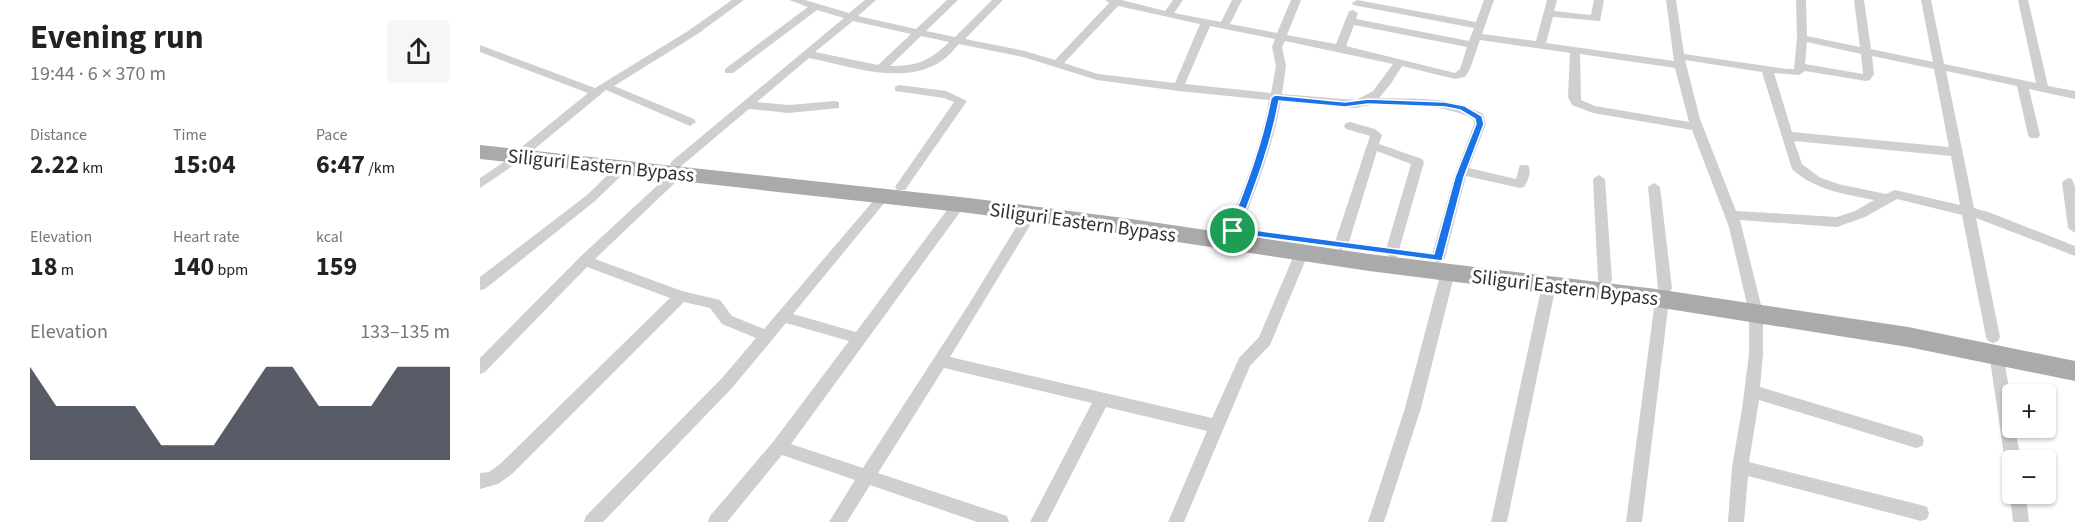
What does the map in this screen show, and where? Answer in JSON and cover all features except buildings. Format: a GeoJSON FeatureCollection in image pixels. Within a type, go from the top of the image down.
{"type":"FeatureCollection","features":[{"type":"Feature","properties":{"kind":"main road","name":"Siliguri Eastern Bypass"},"geometry":{"type":"LineString","coordinates":[[480,142],[523,152],[624,166],[677,169]]}},
{"type":"Feature","properties":{"kind":"main road","name":"Siliguri Eastern Bypass"},"geometry":{"type":"LineString","coordinates":[[480,152],[523,152],[1233,231],[1392,253],[1549,285],[1664,294],[1755,306],[1994,345],[2075,355]]}},
{"type":"Feature","properties":{"kind":"main road","name":"Siliguri Eastern Bypass"},"geometry":{"type":"LineString","coordinates":[[893,192],[958,205],[1302,252],[1605,280],[1664,294]]}},
{"type":"Feature","properties":{"kind":"main road","name":"Siliguri Eastern Bypass"},"geometry":{"type":"LineString","coordinates":[[1994,345],[2075,370]]}},
{"type":"Feature","properties":{"kind":"street"},"geometry":{"type":"LineString","coordinates":[[480,183],[523,152],[600,89],[692,33],[736,0]]}},
{"type":"Feature","properties":{"kind":"street"},"geometry":{"type":"LineString","coordinates":[[794,0],[850,17],[1025,54],[1097,77],[1178,88],[1345,105],[1368,101],[1445,105],[1472,112],[1479,117],[1480,124],[1462,171],[1413,408],[1376,522]]}},
{"type":"Feature","properties":{"kind":"street"},"geometry":{"type":"LineString","coordinates":[[480,368],[677,169],[747,105],[871,0]]}},
{"type":"Feature","properties":{"kind":"street"},"geometry":{"type":"LineString","coordinates":[[882,68],[953,0]]}},
{"type":"Feature","properties":{"kind":"street"},"geometry":{"type":"LineString","coordinates":[[807,54],[882,68],[900,69],[928,65],[939,58],[998,0]]}},
{"type":"Feature","properties":{"kind":"street"},"geometry":{"type":"LineString","coordinates":[[1167,15],[1178,0]]}},
{"type":"Feature","properties":{"kind":"street"},"geometry":{"type":"LineString","coordinates":[[1224,26],[1237,0]]}},
{"type":"Feature","properties":{"kind":"street"},"geometry":{"type":"LineString","coordinates":[[1233,231],[1257,171],[1269,129],[1281,66],[1277,46],[1296,0]]}},
{"type":"Feature","properties":{"kind":"street"},"geometry":{"type":"LineString","coordinates":[[1057,64],[1114,1],[1167,15],[1340,48],[1455,76],[1461,75],[1465,69],[1489,0]]}},
{"type":"Feature","properties":{"kind":"street"},"geometry":{"type":"LineString","coordinates":[[1540,45],[1552,0]]}},
{"type":"Feature","properties":{"kind":"street"},"geometry":{"type":"LineString","coordinates":[[1549,13],[1596,19],[1599,0]]}},
{"type":"Feature","properties":{"kind":"street"},"geometry":{"type":"LineString","coordinates":[[1671,0],[1679,60],[1698,127],[1732,215],[1755,306],[1756,354],[1740,467],[1736,522]]}},
{"type":"Feature","properties":{"kind":"street"},"geometry":{"type":"LineString","coordinates":[[1349,21],[1575,50],[1795,73],[1799,72],[1801,67],[1800,0]]}},
{"type":"Feature","properties":{"kind":"street"},"geometry":{"type":"LineString","coordinates":[[1801,67],[1866,78],[1869,74],[1859,0]]}},
{"type":"Feature","properties":{"kind":"street"},"geometry":{"type":"LineString","coordinates":[[1926,0],[1994,345],[2011,450]]}},
{"type":"Feature","properties":{"kind":"street"},"geometry":{"type":"LineString","coordinates":[[2023,0],[2043,88]]}},
{"type":"Feature","properties":{"kind":"street"},"geometry":{"type":"LineString","coordinates":[[1340,48],[1358,2],[1476,36]]}},
{"type":"Feature","properties":{"kind":"street"},"geometry":{"type":"LineString","coordinates":[[729,70],[816,6]]}},
{"type":"Feature","properties":{"kind":"street"},"geometry":{"type":"LineString","coordinates":[[1178,88],[1206,22]]}},
{"type":"Feature","properties":{"kind":"street"},"geometry":{"type":"LineString","coordinates":[[1802,38],[2075,95]]}},
{"type":"Feature","properties":{"kind":"street"},"geometry":{"type":"LineString","coordinates":[[480,48],[600,89],[640,99],[690,122]]}},
{"type":"Feature","properties":{"kind":"street"},"geometry":{"type":"LineString","coordinates":[[1575,50],[1574,97],[1576,102],[1593,109],[1698,127]]}},
{"type":"Feature","properties":{"kind":"street"},"geometry":{"type":"LineString","coordinates":[[1368,101],[1380,94],[1399,63]]}},
{"type":"Feature","properties":{"kind":"street"},"geometry":{"type":"LineString","coordinates":[[1767,69],[1796,166],[1811,178],[1885,198]]}},
{"type":"Feature","properties":{"kind":"street"},"geometry":{"type":"LineString","coordinates":[[2022,84],[2034,135]]}},
{"type":"Feature","properties":{"kind":"street"},"geometry":{"type":"LineString","coordinates":[[592,522],[727,383],[893,192],[961,100],[946,95],[899,89]]}},
{"type":"Feature","properties":{"kind":"street"},"geometry":{"type":"LineString","coordinates":[[747,105],[789,109],[835,105]]}},
{"type":"Feature","properties":{"kind":"street"},"geometry":{"type":"LineString","coordinates":[[1341,246],[1376,135],[1350,126]]}},
{"type":"Feature","properties":{"kind":"street"},"geometry":{"type":"LineString","coordinates":[[1788,136],[1956,152]]}},
{"type":"Feature","properties":{"kind":"street"},"geometry":{"type":"LineString","coordinates":[[1374,146],[1418,162],[1392,253]]}},
{"type":"Feature","properties":{"kind":"street"},"geometry":{"type":"LineString","coordinates":[[480,285],[591,198],[624,166]]}},
{"type":"Feature","properties":{"kind":"street"},"geometry":{"type":"LineString","coordinates":[[1462,171],[1520,184],[1524,168]]}},
{"type":"Feature","properties":{"kind":"street"},"geometry":{"type":"LineString","coordinates":[[1599,179],[1605,280]]}},
{"type":"Feature","properties":{"kind":"street"},"geometry":{"type":"LineString","coordinates":[[2068,182],[2075,228]]}},
{"type":"Feature","properties":{"kind":"street"},"geometry":{"type":"LineString","coordinates":[[1634,522],[1664,294],[1654,187]]}},
{"type":"Feature","properties":{"kind":"street"},"geometry":{"type":"LineString","coordinates":[[1732,215],[1837,222],[1860,214],[1895,194],[2001,221],[2047,242],[2075,251]]}},
{"type":"Feature","properties":{"kind":"street"},"geometry":{"type":"LineString","coordinates":[[716,522],[779,447],[958,205]]}},
{"type":"Feature","properties":{"kind":"street"},"geometry":{"type":"LineString","coordinates":[[837,522],[1031,214]]}},
{"type":"Feature","properties":{"kind":"street"},"geometry":{"type":"LineString","coordinates":[[1176,522],[1244,362],[1265,341],[1302,252]]}},
{"type":"Feature","properties":{"kind":"street"},"geometry":{"type":"LineString","coordinates":[[585,261],[681,296],[715,304],[727,320],[767,337]]}},
{"type":"Feature","properties":{"kind":"street"},"geometry":{"type":"LineString","coordinates":[[1499,522],[1549,285]]}},
{"type":"Feature","properties":{"kind":"street"},"geometry":{"type":"LineString","coordinates":[[480,482],[492,479],[506,469],[681,296]]}},
{"type":"Feature","properties":{"kind":"street"},"geometry":{"type":"LineString","coordinates":[[784,317],[861,339]]}},
{"type":"Feature","properties":{"kind":"street"},"geometry":{"type":"LineString","coordinates":[[940,361],[1216,426]]}},
{"type":"Feature","properties":{"kind":"street"},"geometry":{"type":"LineString","coordinates":[[1752,391],[1916,441]]}},
{"type":"Feature","properties":{"kind":"street"},"geometry":{"type":"LineString","coordinates":[[1038,522],[1102,399]]}},
{"type":"Feature","properties":{"kind":"street"},"geometry":{"type":"LineString","coordinates":[[779,447],[1001,522]]}},
{"type":"Feature","properties":{"kind":"street"},"geometry":{"type":"LineString","coordinates":[[1740,467],[1921,513]]}},
{"type":"Feature","properties":{"kind":"street"},"geometry":{"type":"LineString","coordinates":[[2019,504],[2021,522]]}},
{"type":"Feature","properties":{"kind":"route"},"geometry":{"type":"LineString","coordinates":[[1275,98],[1345,105],[1368,101],[1445,105],[1462,108],[1479,117],[1480,124],[1468,151],[1438,258],[1233,231],[1257,171],[1275,98]]}}]}
